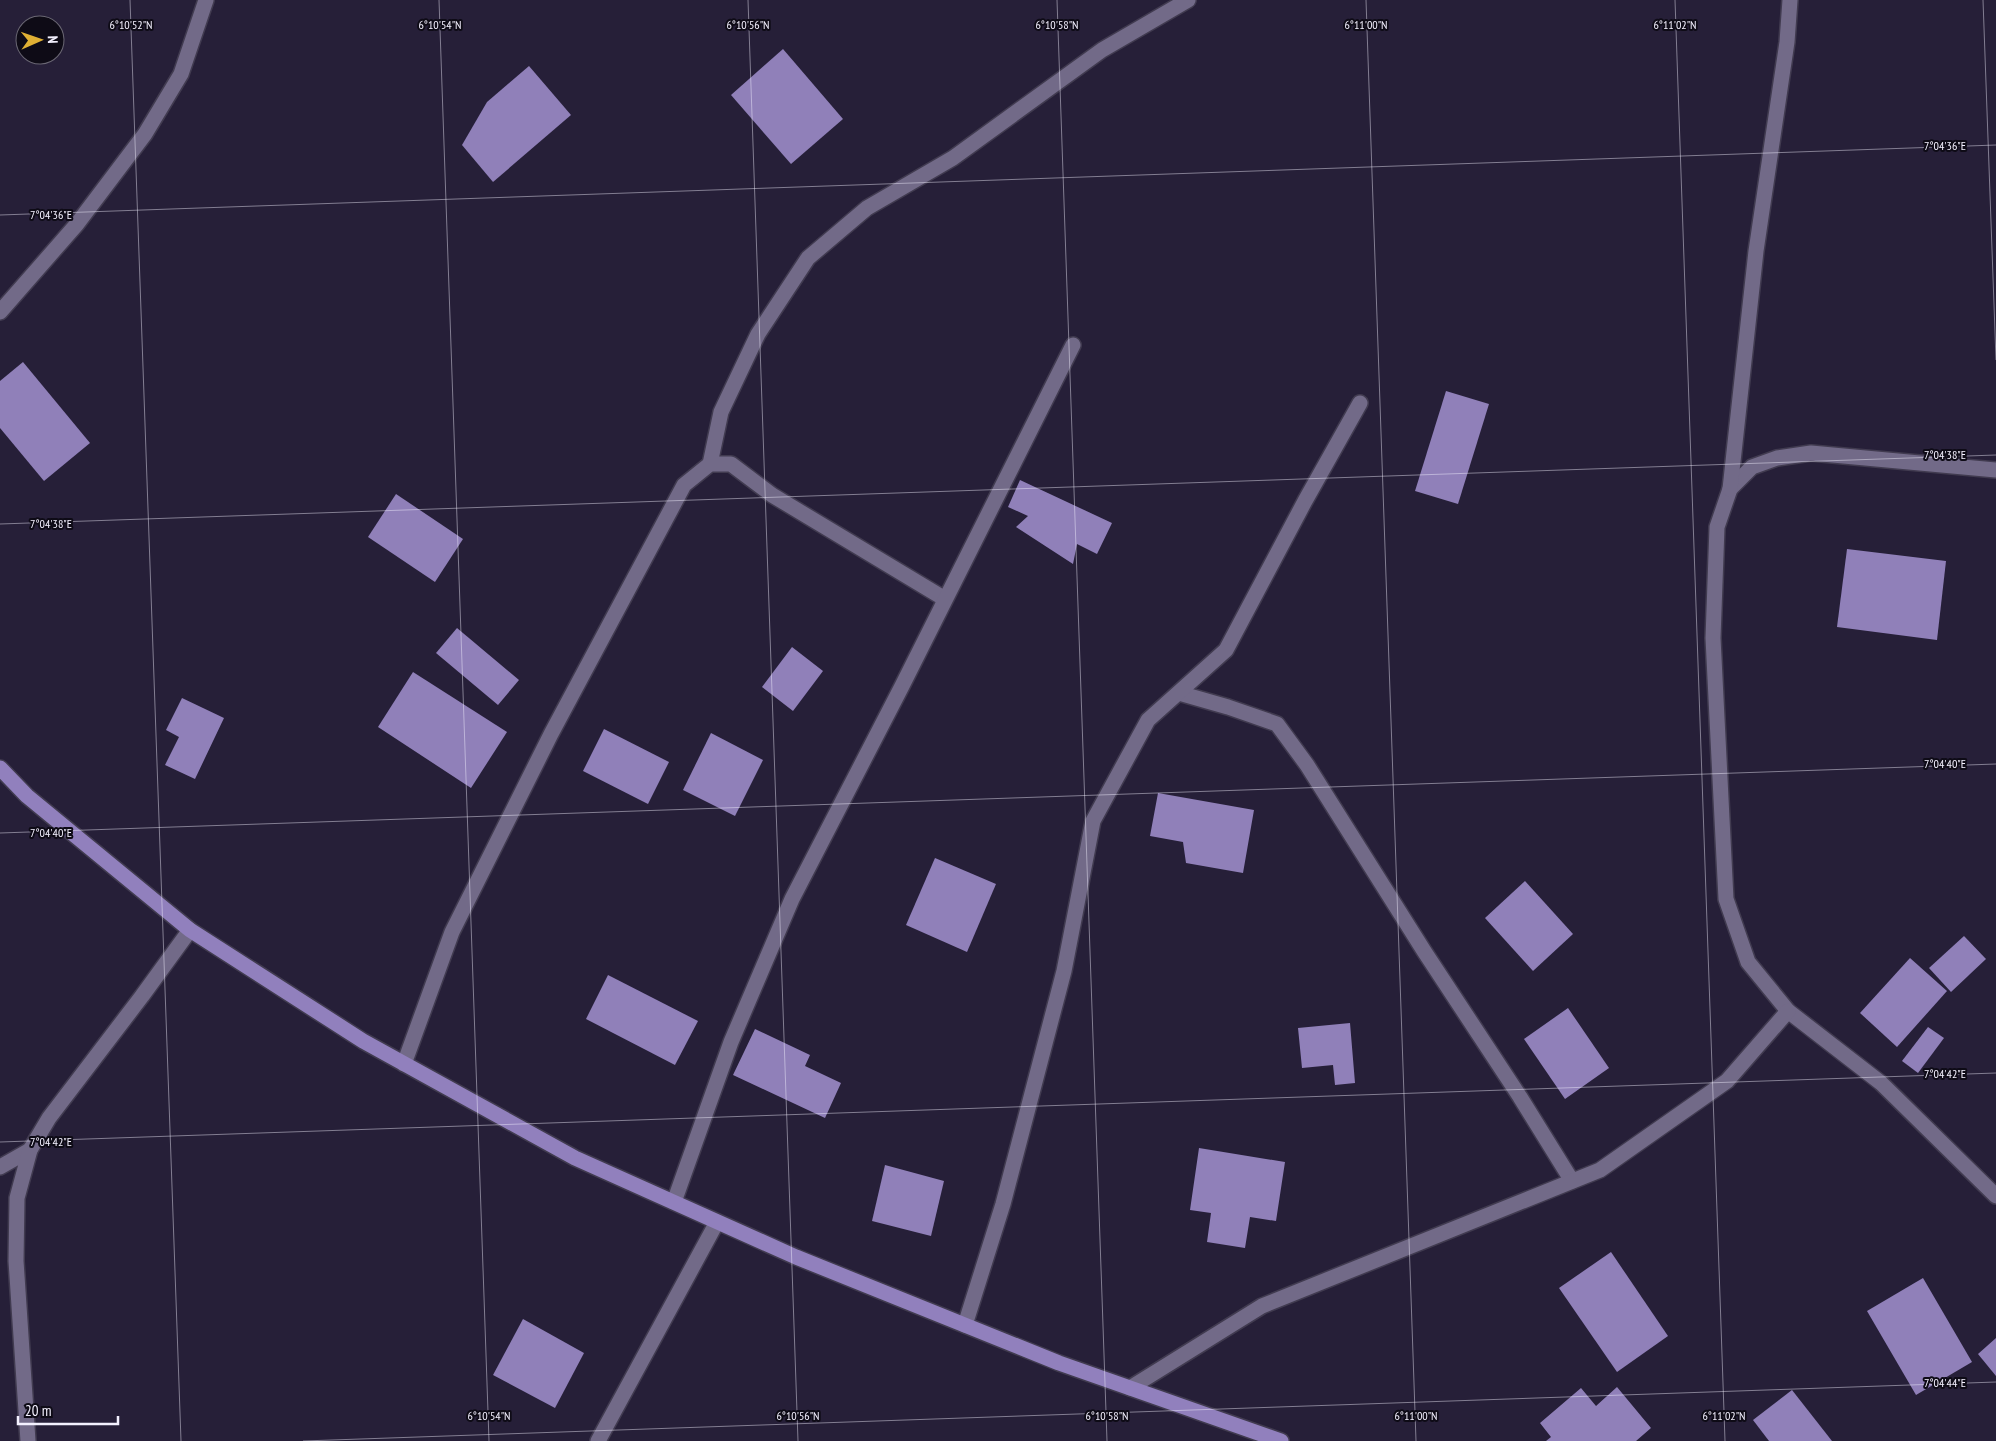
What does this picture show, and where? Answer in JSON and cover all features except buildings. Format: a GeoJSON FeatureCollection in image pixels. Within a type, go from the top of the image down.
{"type":"FeatureCollection","features":[{"type":"Feature","properties":{"kind":"main road"},"geometry":{"type":"LineString","coordinates":[[0,768],[27,796],[190,930],[363,1041],[575,1158],[796,1258],[1059,1363],[1281,1441]]}},
{"type":"Feature","properties":{"kind":"street"},"geometry":{"type":"LineString","coordinates":[[0,312],[78,224],[146,134],[181,74],[206,0]]}},
{"type":"Feature","properties":{"kind":"street"},"geometry":{"type":"LineString","coordinates":[[710,464],[720,412],[758,334],[808,258],[867,208],[953,158],[1102,50],[1188,0]]}},
{"type":"Feature","properties":{"kind":"street"},"geometry":{"type":"LineString","coordinates":[[1790,0],[1787,42],[1756,251],[1730,489],[1717,526],[1713,638],[1726,899],[1748,962],[1788,1011],[1881,1083],[1996,1196]]}},
{"type":"Feature","properties":{"kind":"street"},"geometry":{"type":"LineString","coordinates":[[674,1202],[731,1042],[792,899],[1073,345]]}},
{"type":"Feature","properties":{"kind":"street"},"geometry":{"type":"LineString","coordinates":[[965,1325],[1003,1204],[1064,971],[1093,821],[1148,720],[1226,650],[1305,501],[1360,403]]}},
{"type":"Feature","properties":{"kind":"street"},"geometry":{"type":"LineString","coordinates":[[1730,489],[1752,467],[1777,458],[1810,453],[1996,470]]}},
{"type":"Feature","properties":{"kind":"street"},"geometry":{"type":"LineString","coordinates":[[404,1064],[452,932],[551,734],[684,485],[710,464],[731,464],[772,495],[945,599]]}},
{"type":"Feature","properties":{"kind":"street"},"geometry":{"type":"LineString","coordinates":[[1179,693],[1277,724],[1307,765],[1572,1181]]}},
{"type":"Feature","properties":{"kind":"street"},"geometry":{"type":"LineString","coordinates":[[28,1441],[16,1261],[17,1198],[30,1150],[49,1118],[190,930]]}},
{"type":"Feature","properties":{"kind":"street"},"geometry":{"type":"LineString","coordinates":[[1130,1388],[1262,1306],[1600,1170],[1727,1081],[1788,1011]]}},
{"type":"Feature","properties":{"kind":"street"},"geometry":{"type":"LineString","coordinates":[[0,1167],[30,1150]]}},
{"type":"Feature","properties":{"kind":"street"},"geometry":{"type":"LineString","coordinates":[[598,1441],[717,1222]]}}]}
